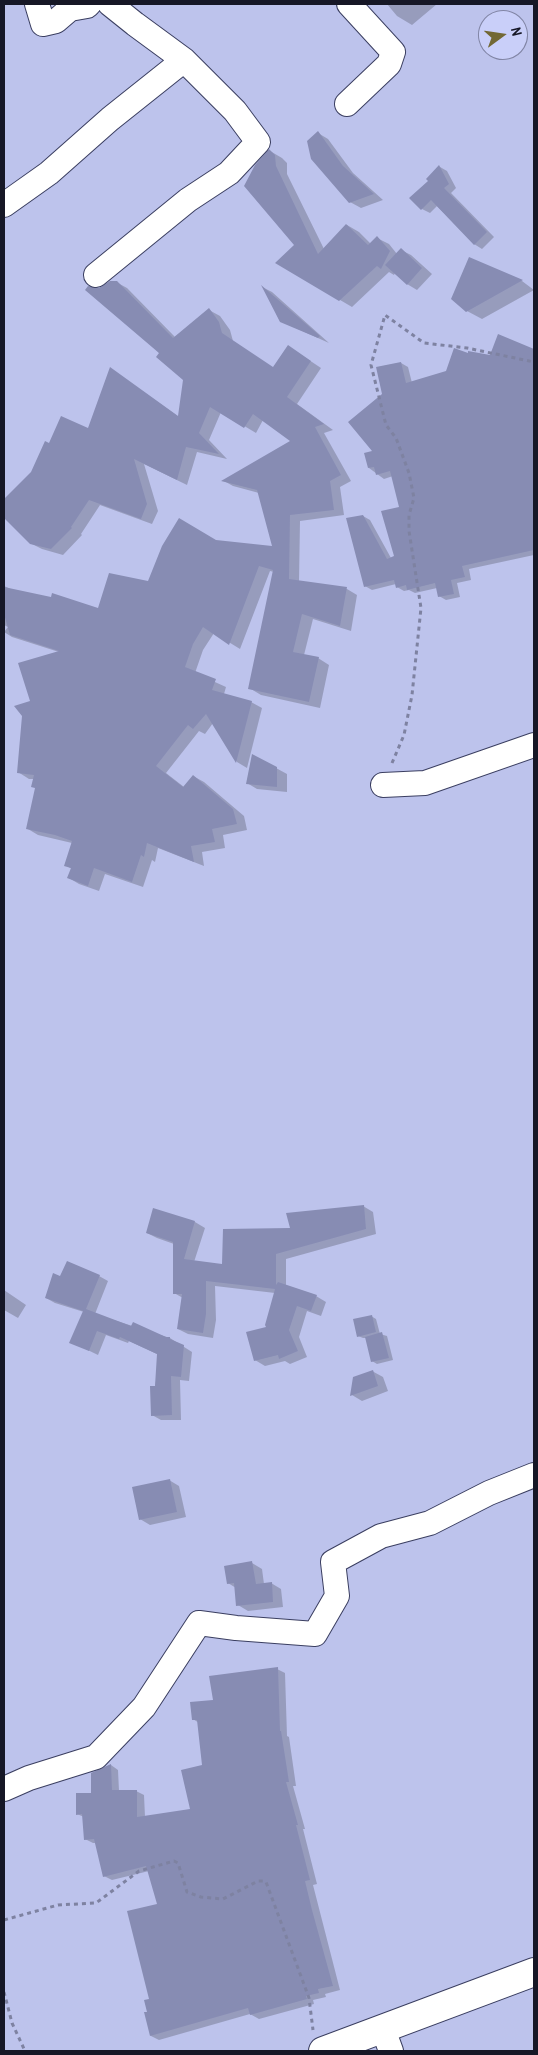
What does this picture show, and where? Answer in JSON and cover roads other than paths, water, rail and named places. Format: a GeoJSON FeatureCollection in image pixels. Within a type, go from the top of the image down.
{"type":"FeatureCollection","features":[{"type":"Feature","properties":{"kind":"main road"},"geometry":{"type":"LineString","coordinates":[[318,2042],[387,2040],[534,1972]]}},
{"type":"Feature","properties":{"kind":"street"},"geometry":{"type":"LineString","coordinates":[[37,4],[43,24],[56,21],[70,9],[89,4]]}},
{"type":"Feature","properties":{"kind":"street"},"geometry":{"type":"LineString","coordinates":[[96,275],[188,200],[229,173],[258,142],[234,110],[184,60],[110,4]]}},
{"type":"Feature","properties":{"kind":"street"},"geometry":{"type":"LineString","coordinates":[[347,104],[389,64],[393,52],[349,4]]}},
{"type":"Feature","properties":{"kind":"street"},"geometry":{"type":"LineString","coordinates":[[4,205],[50,173],[110,119],[184,60]]}},
{"type":"Feature","properties":{"kind":"street"},"geometry":{"type":"LineString","coordinates":[[383,785],[425,783],[534,745]]}},
{"type":"Feature","properties":{"kind":"street"},"geometry":{"type":"LineString","coordinates":[[4,1789],[29,1778],[96,1757],[144,1707],[199,1623],[315,1634],[337,1596],[333,1562],[381,1536],[430,1523],[489,1493],[534,1476]]}}]}
